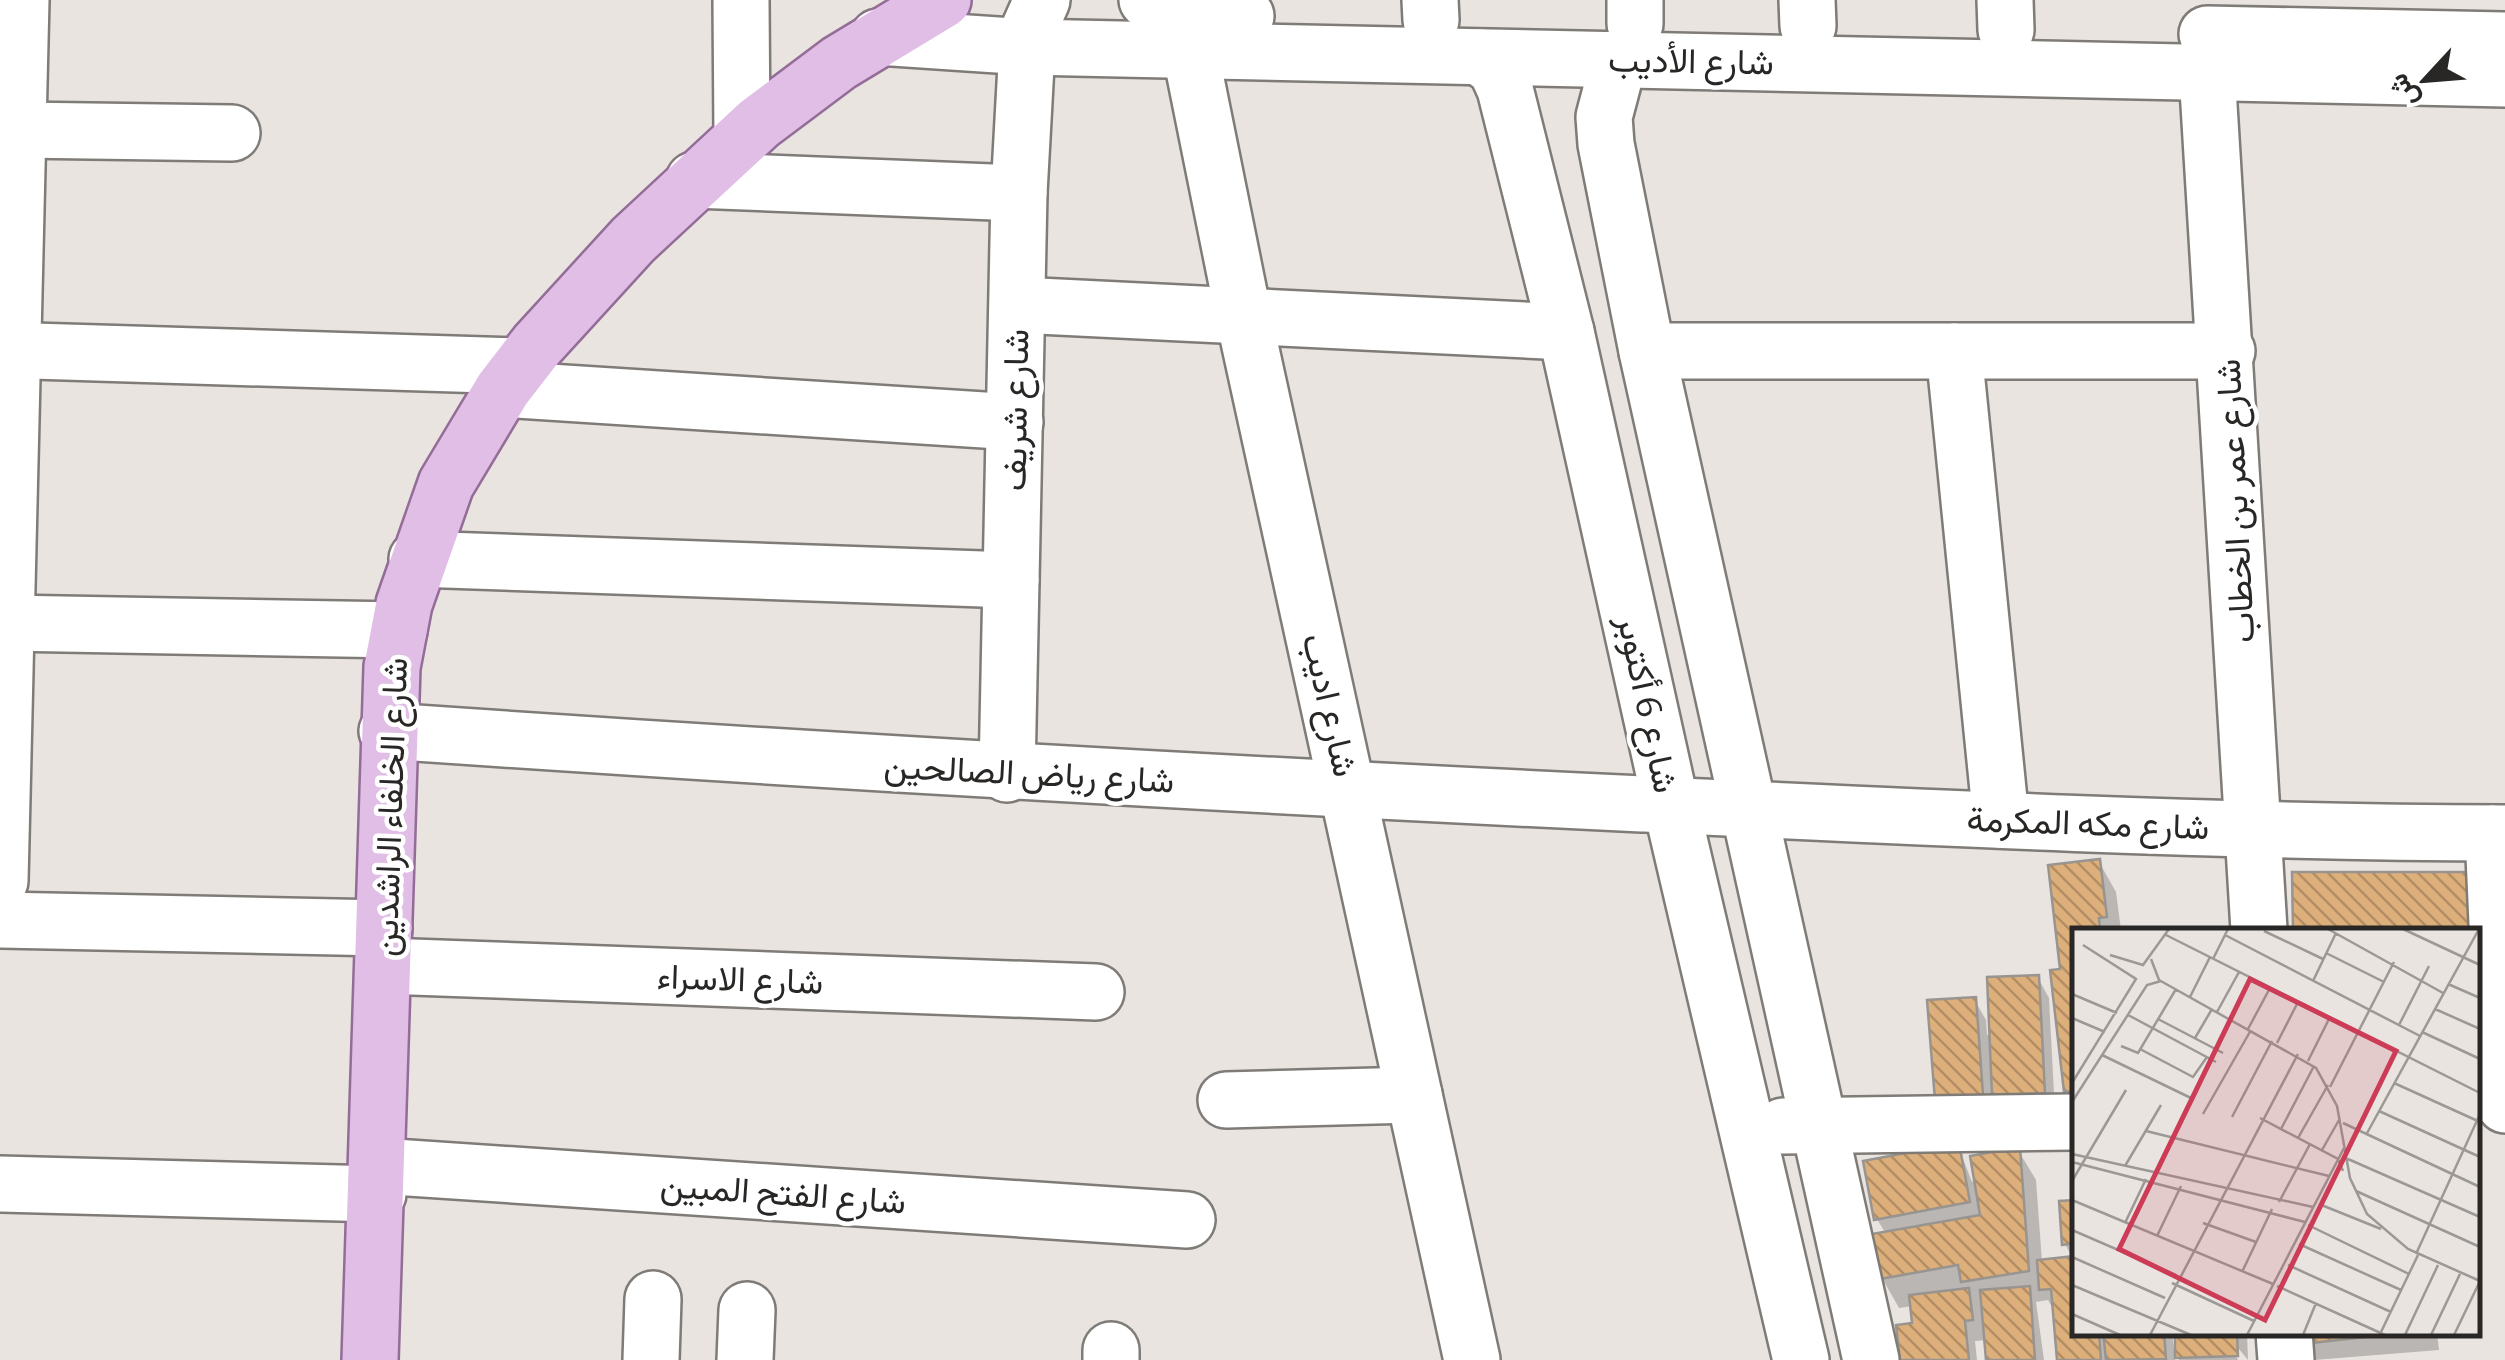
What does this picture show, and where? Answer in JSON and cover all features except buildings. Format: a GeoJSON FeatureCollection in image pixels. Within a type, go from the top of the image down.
{"type":"FeatureCollection","features":[{"type":"Feature","properties":{"kind":"main road","name":"شارع الخلفاء الراشدين"},"geometry":{"type":"LineString","coordinates":[[370,1360],[379,1180],[387,731],[400,630],[417,559],[446,484],[512,378],[633,240],[694,180],[742,138],[878,37],[943,0]]}},
{"type":"Feature","properties":{"kind":"street"},"geometry":{"type":"LineString","coordinates":[[0,881],[7,623],[8,350],[21,0]]}},
{"type":"Feature","properties":{"kind":"street"},"geometry":{"type":"LineString","coordinates":[[741,0],[742,138]]}},
{"type":"Feature","properties":{"kind":"street","name":"شارع الأديب"},"geometry":{"type":"LineString","coordinates":[[1146,0],[1188,15],[1431,10],[1630,28],[2505,40]]}},
{"type":"Feature","properties":{"kind":"street","name":"شارع الأديب"},"geometry":{"type":"LineString","coordinates":[[878,37],[1034,24],[1190,50],[1480,56],[1630,28],[1807,13],[2006,15],[2207,36],[2505,79]]}},
{"type":"Feature","properties":{"kind":"street","name":"شارع شريف"},"geometry":{"type":"LineString","coordinates":[[1006,774],[1019,193],[1034,24]]}},
{"type":"Feature","properties":{"kind":"street"},"geometry":{"type":"LineString","coordinates":[[1630,28],[1604,116],[1606,144],[1647,351],[1871,1360]]}},
{"type":"Feature","properties":{"kind":"street","name":"شارع عمر بن الخطاب"},"geometry":{"type":"LineString","coordinates":[[2207,36],[2259,928]]}},
{"type":"Feature","properties":{"kind":"street","name":"شارع اديب"},"geometry":{"type":"LineString","coordinates":[[1190,50],[1244,318],[1472,1360]]}},
{"type":"Feature","properties":{"kind":"street","name":"شارع 6 أكتوبر"},"geometry":{"type":"LineString","coordinates":[[1480,56],[1496,69],[1505,89],[1566,332],[1670,805],[1802,1360]]}},
{"type":"Feature","properties":{"kind":"street"},"geometry":{"type":"LineString","coordinates":[[18,130],[232,133]]}},
{"type":"Feature","properties":{"kind":"street"},"geometry":{"type":"LineString","coordinates":[[694,180],[1019,193]]}},
{"type":"Feature","properties":{"kind":"street"},"geometry":{"type":"LineString","coordinates":[[1018,306],[1566,332]]}},
{"type":"Feature","properties":{"kind":"street"},"geometry":{"type":"LineString","coordinates":[[8,350],[512,378],[1015,422]]}},
{"type":"Feature","properties":{"kind":"street"},"geometry":{"type":"LineString","coordinates":[[1647,351],[2227,352]]}},
{"type":"Feature","properties":{"kind":"street"},"geometry":{"type":"LineString","coordinates":[[1954,351],[2001,820]]}},
{"type":"Feature","properties":{"kind":"street"},"geometry":{"type":"LineString","coordinates":[[417,559],[1011,580]]}},
{"type":"Feature","properties":{"kind":"street"},"geometry":{"type":"LineString","coordinates":[[7,623],[400,630]]}},
{"type":"Feature","properties":{"kind":"street","name":"شارع رياض الصالحين"},"geometry":{"type":"LineString","coordinates":[[387,731],[1006,774],[1670,805]]}},
{"type":"Feature","properties":{"kind":"street","name":"شارع مكه المكرمة"},"geometry":{"type":"LineString","coordinates":[[1670,805],[2253,830],[2499,834]]}},
{"type":"Feature","properties":{"kind":"street"},"geometry":{"type":"LineString","coordinates":[[2499,834],[2505,1105]]}},
{"type":"Feature","properties":{"kind":"street","name":"شارع الاسراء"},"geometry":{"type":"LineString","coordinates":[[0,920],[1096,992]]}},
{"type":"Feature","properties":{"kind":"street"},"geometry":{"type":"LineString","coordinates":[[1226,1100],[1414,1095]]}},
{"type":"Feature","properties":{"kind":"street"},"geometry":{"type":"LineString","coordinates":[[1747,1127],[2072,1122]]}},
{"type":"Feature","properties":{"kind":"street","name":"شارع الفتح المبين"},"geometry":{"type":"LineString","coordinates":[[0,1184],[379,1180],[1187,1220]]}},
{"type":"Feature","properties":{"kind":"street"},"geometry":{"type":"LineString","coordinates":[[651,1360],[653,1300]]}},
{"type":"Feature","properties":{"kind":"street"},"geometry":{"type":"LineString","coordinates":[[2284,1335],[2286,1360]]}}]}
